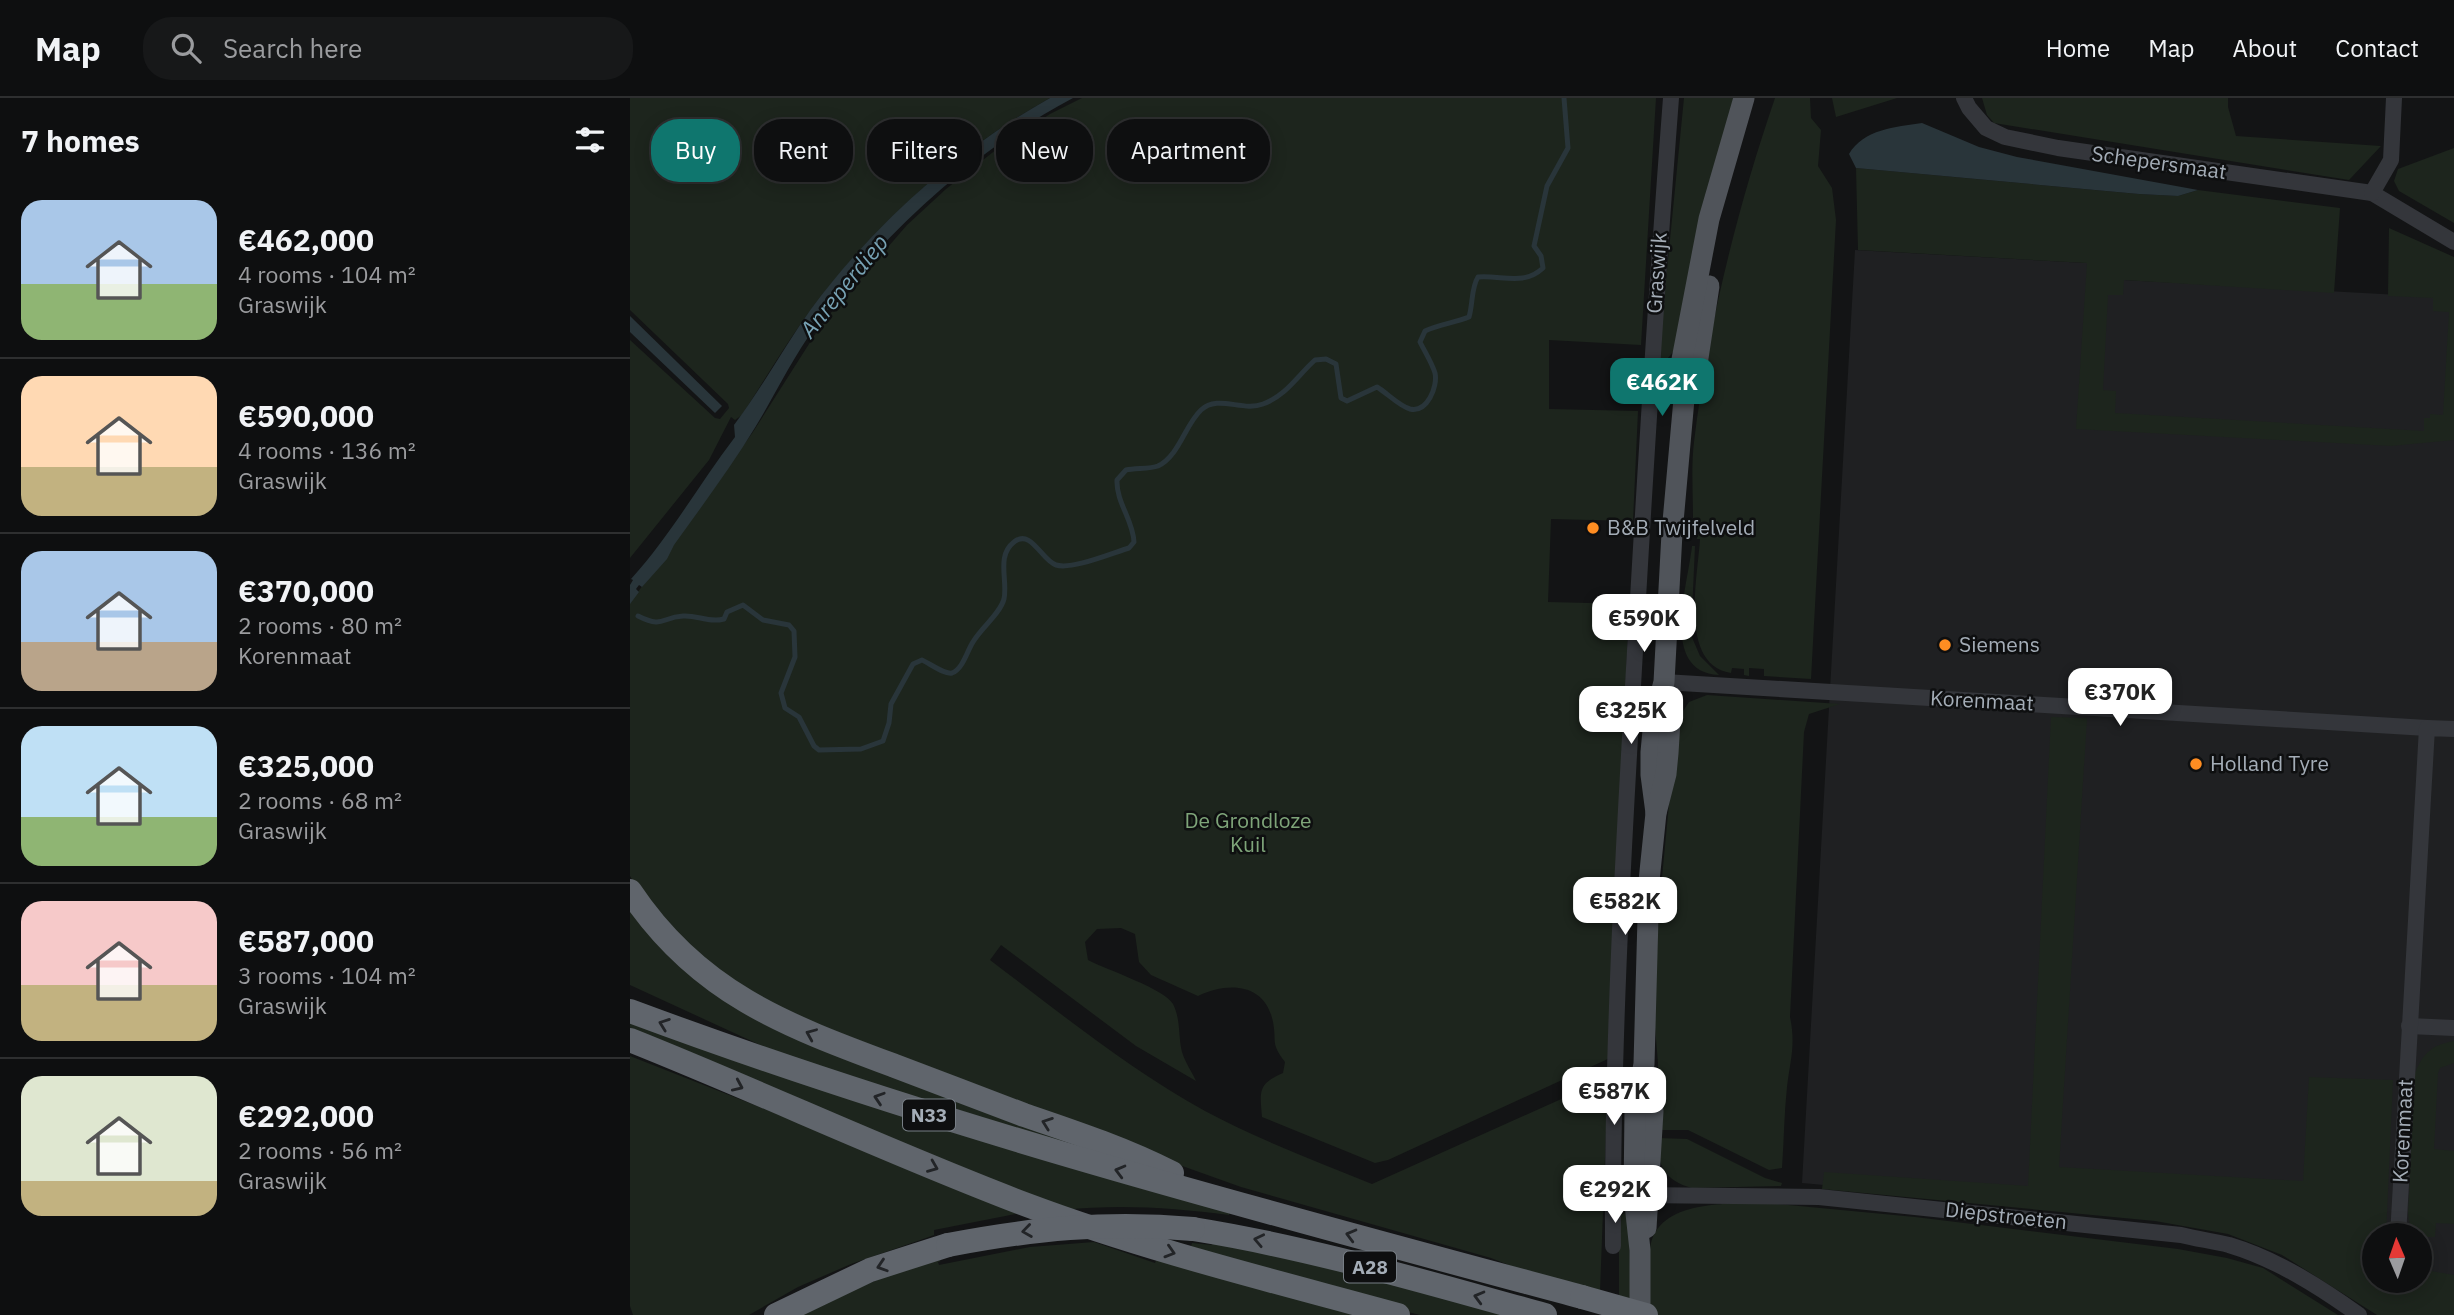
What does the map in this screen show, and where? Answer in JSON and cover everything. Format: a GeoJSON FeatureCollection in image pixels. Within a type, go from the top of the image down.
{"type":"FeatureCollection","features":[{"type":"Feature","properties":{"kind":"highway","name":"N33"},"geometry":{"type":"LineString","coordinates":[[630,891],[666,938],[688,960],[729,992],[776,1019],[832,1043],[1157,1165],[1233,1203]]}},
{"type":"Feature","properties":{"kind":"highway","name":"N33"},"geometry":{"type":"LineString","coordinates":[[630,1011],[738,1051],[958,1124],[1233,1203],[1646,1315]]}},
{"type":"Feature","properties":{"kind":"highway","name":"N33"},"geometry":{"type":"LineString","coordinates":[[630,1040],[814,1119],[1029,1206],[1169,1252],[1398,1315]]}},
{"type":"Feature","properties":{"kind":"highway","name":"A28"},"geometry":{"type":"LineString","coordinates":[[776,1315],[870,1270],[948,1245],[1055,1227],[1127,1224],[1193,1229],[1254,1239],[1371,1267],[1545,1315]]}},
{"type":"Feature","properties":{"kind":"main road","name":"Graswijk"},"geometry":{"type":"LineString","coordinates":[[1640,1315],[1640,1250],[1648,1221],[1642,1195],[1635,1110],[1644,1065],[1646,946],[1656,813],[1651,752],[1654,720],[1664,682],[1672,533],[1684,399],[1680,370],[1709,219],[1744,98]]}},
{"type":"Feature","properties":{"kind":"main road","name":"Graswijk"},"geometry":{"type":"LineString","coordinates":[[1684,399],[1696,371],[1719,235],[1757,98]]}},
{"type":"Feature","properties":{"kind":"street","name":"Graswijk"},"geometry":{"type":"LineString","coordinates":[[1613,1246],[1618,977],[1626,799],[1648,395],[1671,98]]}},
{"type":"Feature","properties":{"kind":"street","name":"Schepersmaat"},"geometry":{"type":"LineString","coordinates":[[1964,98],[1986,128],[2005,136],[2058,148],[2372,193],[2454,242]]}},
{"type":"Feature","properties":{"kind":"street"},"geometry":{"type":"LineString","coordinates":[[2372,193],[2391,160],[2394,98]]}},
{"type":"Feature","properties":{"kind":"street","name":"Korenmaat"},"geometry":{"type":"LineString","coordinates":[[1664,682],[2454,729]]}},
{"type":"Feature","properties":{"kind":"street","name":"Korenmaat"},"geometry":{"type":"LineString","coordinates":[[2399,1223],[2427,728]]}},
{"type":"Feature","properties":{"kind":"street"},"geometry":{"type":"LineString","coordinates":[[2409,1026],[2454,1028]]}},
{"type":"Feature","properties":{"kind":"street","name":"Diepstroeten"},"geometry":{"type":"LineString","coordinates":[[1642,1195],[1819,1197],[2181,1236],[2228,1245],[2260,1256],[2359,1315]]}},
{"type":"Feature","properties":{"kind":"shaded area"},"geometry":{"type":"Polygon","coordinates":[[[1855,250],[2087,263],[2124,280],[2454,298],[2454,1315],[2399,1293],[2432,1293],[2432,1223],[2362,1223],[2362,1278],[2217,1220],[1802,1183],[1855,250]]]}},
{"type":"Feature","properties":{"kind":"green space"},"geometry":{"type":"Polygon","coordinates":[[[630,98],[1050,98],[1015,119],[996,119],[996,132],[982,141],[982,119],[867,119],[867,182],[931,182],[863,246],[837,276],[785,347],[742,415],[735,420],[731,417],[709,460],[630,558],[630,340],[715,418],[720,419],[729,408],[728,404],[630,310],[630,98]]]}},
{"type":"Feature","properties":{"kind":"green space","name":"De Grondloze Kuil"},"geometry":{"type":"Polygon","coordinates":[[[1082,98],[1656,98],[1641,345],[1549,340],[1549,409],[1638,411],[1633,521],[1551,519],[1548,602],[1629,604],[1610,1058],[1388,1160],[1375,1163],[1262,1117],[1261,1095],[1264,1085],[1283,1073],[1285,1062],[1276,1046],[1269,1009],[1262,999],[1253,993],[1232,988],[1209,991],[1198,996],[1151,975],[1139,962],[1135,934],[1121,928],[1097,929],[1085,942],[1088,960],[1148,986],[1173,1004],[1182,1052],[1196,1081],[1136,1046],[1001,945],[990,960],[1095,1040],[1177,1095],[1246,1131],[1372,1184],[1608,1078],[1600,1292],[1542,1278],[1491,1258],[1241,1187],[1090,1133],[758,1000],[681,942],[630,876],[630,603],[753,432],[823,322],[907,225],[946,189],[955,182],[982,182],[982,161],[996,150],[996,182],[1093,182],[1093,119],[1042,119],[1082,98]]]}},
{"type":"Feature","properties":{"kind":"green space"},"geometry":{"type":"Polygon","coordinates":[[[1684,98],[1737,98],[1678,346],[1657,371],[1684,98]]]}},
{"type":"Feature","properties":{"kind":"green space"},"geometry":{"type":"Polygon","coordinates":[[[1775,98],[1810,98],[1811,118],[1821,130],[1818,166],[1832,188],[1836,220],[1811,679],[1764,676],[1764,669],[1749,668],[1749,676],[1744,675],[1744,669],[1732,668],[1731,673],[1714,666],[1704,654],[1697,637],[1695,617],[1700,539],[1697,539],[1698,518],[1693,518],[1693,461],[1700,398],[1736,225],[1775,98]]]}},
{"type":"Feature","properties":{"kind":"green space"},"geometry":{"type":"Polygon","coordinates":[[[1832,98],[1897,98],[1836,117],[1832,98]]]}},
{"type":"Feature","properties":{"kind":"green space"},"geometry":{"type":"Polygon","coordinates":[[[1982,98],[2228,98],[2236,136],[2381,146],[2349,180],[1994,123],[1987,115],[1982,98]]]}},
{"type":"Feature","properties":{"kind":"green space"},"geometry":{"type":"Polygon","coordinates":[[[2454,148],[2454,223],[2399,191],[2394,181],[2398,169],[2454,148]]]}},
{"type":"Feature","properties":{"kind":"green space"},"geometry":{"type":"Polygon","coordinates":[[[1856,168],[2139,194],[2178,196],[2198,190],[2340,208],[2334,293],[2124,280],[2123,295],[2108,295],[2103,390],[2116,391],[2115,413],[2424,431],[2424,418],[2430,418],[2430,414],[2443,415],[2449,312],[2433,311],[2433,298],[2388,296],[2389,228],[2454,257],[2454,440],[2391,446],[2076,429],[2087,263],[1858,250],[1856,168]]]}},
{"type":"Feature","properties":{"kind":"green space"},"geometry":{"type":"Polygon","coordinates":[[[1692,546],[1695,546],[1691,635],[1700,656],[1719,675],[1700,670],[1689,659],[1683,643],[1683,603],[1692,546]]]}},
{"type":"Feature","properties":{"kind":"green space"},"geometry":{"type":"Polygon","coordinates":[[[1707,695],[1840,704],[1809,714],[1804,732],[1790,1017],[1792,1053],[1786,1097],[1782,1168],[1769,1170],[1688,1130],[1658,1130],[1658,1063],[1654,1015],[1659,909],[1677,720],[1689,702],[1707,695]]]}},
{"type":"Feature","properties":{"kind":"green space"},"geometry":{"type":"Polygon","coordinates":[[[2051,717],[2087,718],[2059,1167],[2303,1181],[2309,1077],[2393,1080],[2387,1223],[2362,1223],[2362,1293],[2432,1293],[2432,1271],[2454,1275],[2454,1315],[2377,1315],[2282,1255],[2228,1234],[2155,1221],[1822,1189],[1824,1172],[2028,1186],[2051,717]]]}},
{"type":"Feature","properties":{"kind":"green space"},"geometry":{"type":"Polygon","coordinates":[[[630,901],[692,970],[1153,1169],[821,1073],[630,985],[630,901]]]}},
{"type":"Feature","properties":{"kind":"green space"},"geometry":{"type":"Polygon","coordinates":[[[630,1018],[1230,1208],[1229,1215],[1147,1208],[1064,1210],[630,1031],[630,1018]]]}},
{"type":"Feature","properties":{"kind":"green space"},"geometry":{"type":"Polygon","coordinates":[[[2454,1041],[2454,1063],[2440,1068],[2438,1073],[2434,1149],[2454,1151],[2454,1224],[2436,1223],[2435,1237],[2432,1237],[2432,1223],[2410,1223],[2408,1214],[2415,1073],[2430,1051],[2454,1041]]]}},
{"type":"Feature","properties":{"kind":"green space"},"geometry":{"type":"Polygon","coordinates":[[[630,1056],[1026,1212],[934,1230],[934,1235],[851,1264],[798,1287],[749,1315],[633,1315],[630,1306],[630,1056]]]}},
{"type":"Feature","properties":{"kind":"green space"},"geometry":{"type":"Polygon","coordinates":[[[1657,1138],[1687,1139],[1765,1178],[1782,1183],[1781,1186],[1692,1188],[1683,1185],[1664,1170],[1657,1138]]]}},
{"type":"Feature","properties":{"kind":"green space"},"geometry":{"type":"Polygon","coordinates":[[[1767,1203],[1915,1217],[2178,1249],[2227,1258],[2263,1268],[2338,1315],[1650,1315],[1650,1249],[1655,1232],[1666,1220],[1697,1207],[1767,1203]]]}},
{"type":"Feature","properties":{"kind":"green space"},"geometry":{"type":"Polygon","coordinates":[[[1625,1213],[1629,1218],[1631,1315],[1619,1315],[1619,1216],[1625,1213]]]}},
{"type":"Feature","properties":{"kind":"green space"},"geometry":{"type":"Polygon","coordinates":[[[1213,1239],[1520,1315],[1420,1315],[1328,1292],[1191,1246],[1192,1243],[1212,1245],[1213,1239]]]}},
{"type":"Feature","properties":{"kind":"green space"},"geometry":{"type":"Polygon","coordinates":[[[1094,1242],[1155,1263],[1158,1256],[1361,1315],[790,1315],[935,1257],[941,1261],[938,1262],[939,1265],[1030,1247],[1094,1242]]]}},
{"type":"Feature","properties":{"kind":"water"},"geometry":{"type":"Polygon","coordinates":[[[1050,98],[1073,98],[1036,119],[1015,119],[1050,98]]]}},
{"type":"Feature","properties":{"kind":"water"},"geometry":{"type":"Polygon","coordinates":[[[1922,123],[1979,147],[2017,157],[2198,190],[2178,196],[2139,194],[1856,168],[1849,154],[1863,139],[1881,131],[1922,123]]]}},
{"type":"Feature","properties":{"kind":"water"},"geometry":{"type":"Polygon","coordinates":[[[996,132],[996,146],[982,156],[982,141],[996,132]]]}},
{"type":"Feature","properties":{"kind":"water","name":"Anreperdiep"},"geometry":{"type":"Polygon","coordinates":[[[930,182],[950,182],[901,227],[842,291],[808,338],[746,441],[667,559],[642,587],[639,585],[636,589],[639,592],[630,604],[631,579],[659,545],[735,437],[734,425],[811,309],[862,247],[930,182]]]}},
{"type":"Feature","properties":{"kind":"water"},"geometry":{"type":"Polygon","coordinates":[[[630,316],[722,406],[715,413],[630,332],[630,316]]]}},
{"type":"Feature","properties":{"kind":"waterway"},"geometry":{"type":"LineString","coordinates":[[638,616],[653,622],[683,616],[718,620],[724,619],[727,612],[743,605],[763,620],[789,625],[794,631],[795,657],[781,693],[785,708],[799,717],[814,746],[819,750],[861,749],[883,741],[891,704],[913,664],[922,660],[945,672],[956,671],[976,637],[999,610],[1005,592],[1005,554],[1014,542],[1026,539],[1051,562],[1063,566],[1082,563],[1129,548],[1134,542],[1133,534],[1119,496],[1117,480],[1126,470],[1155,467],[1165,461],[1177,448],[1195,416],[1208,405],[1263,404],[1285,391],[1315,360],[1326,359],[1336,364],[1341,398],[1347,401],[1377,387],[1410,409],[1422,407],[1430,398],[1435,385],[1435,373],[1420,342],[1425,331],[1469,317],[1478,277],[1528,277],[1543,268],[1541,256],[1534,246],[1547,186],[1568,148],[1564,98]]}},
{"type":"Feature","properties":{"kind":"place","name":"B&B Twijfelveld"},"geometry":{"type":"Point","coordinates":[1593,528]}},
{"type":"Feature","properties":{"kind":"place","name":"Siemens"},"geometry":{"type":"Point","coordinates":[1945,645]}},
{"type":"Feature","properties":{"kind":"place","name":"Holland Tyre"},"geometry":{"type":"Point","coordinates":[2196,764]}}]}
